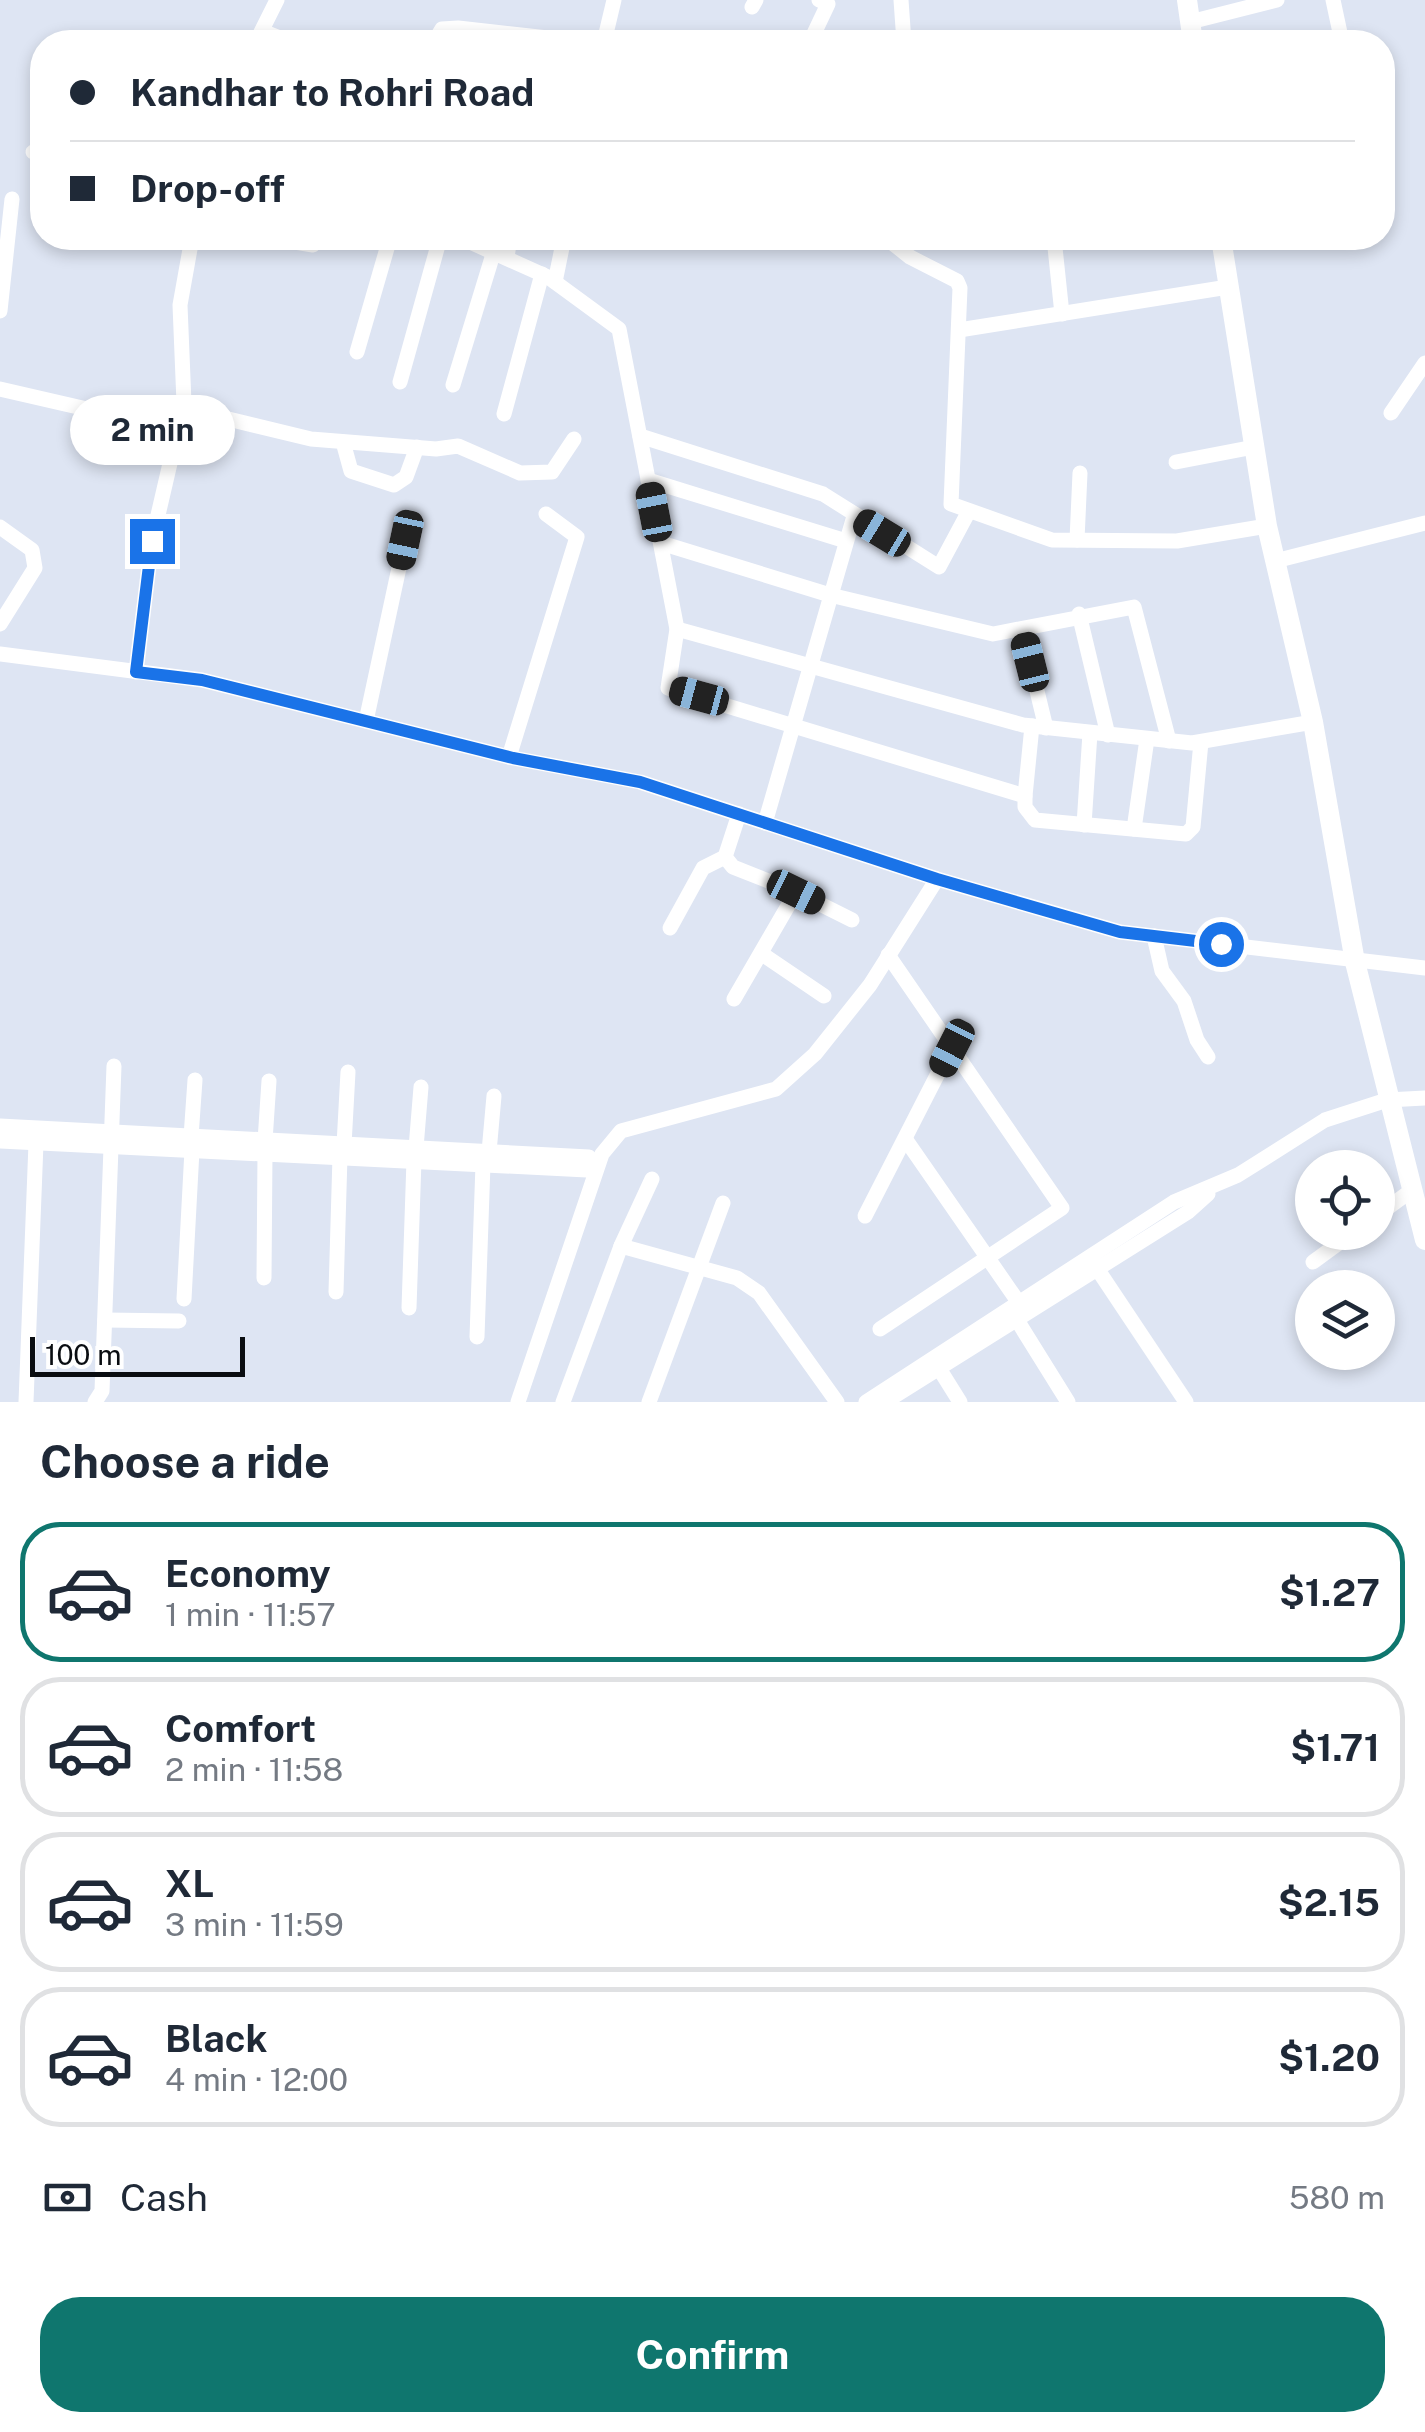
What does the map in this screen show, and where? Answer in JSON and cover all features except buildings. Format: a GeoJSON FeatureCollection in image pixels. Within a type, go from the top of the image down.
{"type":"FeatureCollection","features":[{"type":"Feature","properties":{"kind":"main road"},"geometry":{"type":"LineString","coordinates":[[1187,0],[1191,30]]}},
{"type":"Feature","properties":{"kind":"main road"},"geometry":{"type":"LineString","coordinates":[[1223,250],[1267,526],[1313,722],[1355,962],[1425,1240]]}},
{"type":"Feature","properties":{"kind":"street"},"geometry":{"type":"LineString","coordinates":[[262,30],[277,0]]}},
{"type":"Feature","properties":{"kind":"street"},"geometry":{"type":"LineString","coordinates":[[607,30],[614,0]]}},
{"type":"Feature","properties":{"kind":"street"},"geometry":{"type":"LineString","coordinates":[[816,30],[828,4],[818,0]]}},
{"type":"Feature","properties":{"kind":"street"},"geometry":{"type":"LineString","coordinates":[[901,0],[903,30]]}},
{"type":"Feature","properties":{"kind":"street"},"geometry":{"type":"LineString","coordinates":[[1196,30],[1277,0]]}},
{"type":"Feature","properties":{"kind":"street"},"geometry":{"type":"LineString","coordinates":[[1333,0],[1339,30]]}},
{"type":"Feature","properties":{"kind":"street"},"geometry":{"type":"LineString","coordinates":[[0,311],[12,199]]}},
{"type":"Feature","properties":{"kind":"street"},"geometry":{"type":"LineString","coordinates":[[136,672],[152,541],[183,408],[180,305],[190,250]]}},
{"type":"Feature","properties":{"kind":"street"},"geometry":{"type":"LineString","coordinates":[[357,352],[387,250]]}},
{"type":"Feature","properties":{"kind":"street"},"geometry":{"type":"LineString","coordinates":[[400,382],[437,250]]}},
{"type":"Feature","properties":{"kind":"street"},"geometry":{"type":"LineString","coordinates":[[490,250],[548,278],[619,330],[678,629],[668,688],[792,722],[1024,796]]}},
{"type":"Feature","properties":{"kind":"street"},"geometry":{"type":"LineString","coordinates":[[453,384],[502,250]]}},
{"type":"Feature","properties":{"kind":"street"},"geometry":{"type":"LineString","coordinates":[[504,414],[559,250]]}},
{"type":"Feature","properties":{"kind":"street"},"geometry":{"type":"LineString","coordinates":[[900,250],[957,281],[959,330],[951,504],[1052,540],[1177,541],[1267,526]]}},
{"type":"Feature","properties":{"kind":"street"},"geometry":{"type":"LineString","coordinates":[[1055,250],[1062,314]]}},
{"type":"Feature","properties":{"kind":"street"},"geometry":{"type":"LineString","coordinates":[[959,330],[1228,286]]}},
{"type":"Feature","properties":{"kind":"street"},"geometry":{"type":"LineString","coordinates":[[1391,414],[1425,363]]}},
{"type":"Feature","properties":{"kind":"street"},"geometry":{"type":"LineString","coordinates":[[0,389],[178,430]]}},
{"type":"Feature","properties":{"kind":"street"},"geometry":{"type":"LineString","coordinates":[[183,408],[310,439],[458,446],[520,472],[545,473],[557,467],[574,439]]}},
{"type":"Feature","properties":{"kind":"street"},"geometry":{"type":"LineString","coordinates":[[640,436],[823,494],[939,566],[968,511]]}},
{"type":"Feature","properties":{"kind":"street"},"geometry":{"type":"LineString","coordinates":[[343,442],[351,471],[394,485],[406,477],[416,447]]}},
{"type":"Feature","properties":{"kind":"street"},"geometry":{"type":"LineString","coordinates":[[1176,462],[1254,447]]}},
{"type":"Feature","properties":{"kind":"street"},"geometry":{"type":"LineString","coordinates":[[1077,540],[1080,473]]}},
{"type":"Feature","properties":{"kind":"street"},"geometry":{"type":"LineString","coordinates":[[648,480],[846,541]]}},
{"type":"Feature","properties":{"kind":"street"},"geometry":{"type":"LineString","coordinates":[[509,757],[576,537],[546,514]]}},
{"type":"Feature","properties":{"kind":"street"},"geometry":{"type":"LineString","coordinates":[[765,822],[854,516]]}},
{"type":"Feature","properties":{"kind":"street"},"geometry":{"type":"LineString","coordinates":[[1275,561],[1425,523]]}},
{"type":"Feature","properties":{"kind":"street"},"geometry":{"type":"LineString","coordinates":[[0,527],[32,550],[35,568],[0,624]]}},
{"type":"Feature","properties":{"kind":"street"},"geometry":{"type":"LineString","coordinates":[[366,721],[405,540]]}},
{"type":"Feature","properties":{"kind":"street"},"geometry":{"type":"LineString","coordinates":[[661,543],[830,595],[994,634],[1079,614],[1134,607],[1169,740]]}},
{"type":"Feature","properties":{"kind":"street"},"geometry":{"type":"LineString","coordinates":[[1079,614],[1108,734]]}},
{"type":"Feature","properties":{"kind":"street"},"geometry":{"type":"LineString","coordinates":[[678,629],[1039,727],[1201,742],[1313,722]]}},
{"type":"Feature","properties":{"kind":"street"},"geometry":{"type":"LineString","coordinates":[[1022,629],[1039,727],[1024,796],[1036,820],[1190,832],[1201,742]]}},
{"type":"Feature","properties":{"kind":"street"},"geometry":{"type":"LineString","coordinates":[[0,654],[202,680],[509,757],[640,782],[937,879],[1120,932],[1425,968]]}},
{"type":"Feature","properties":{"kind":"street"},"geometry":{"type":"LineString","coordinates":[[1084,824],[1090,733]]}},
{"type":"Feature","properties":{"kind":"street"},"geometry":{"type":"LineString","coordinates":[[1134,829],[1147,738]]}},
{"type":"Feature","properties":{"kind":"street"},"geometry":{"type":"LineString","coordinates":[[670,928],[703,868],[725,858],[739,814]]}},
{"type":"Feature","properties":{"kind":"street"},"geometry":{"type":"LineString","coordinates":[[725,858],[734,867],[852,920]]}},
{"type":"Feature","properties":{"kind":"street"},"geometry":{"type":"LineString","coordinates":[[518,1402],[582,1201],[602,1154],[620,1131],[776,1089],[815,1054],[888,955],[937,879]]}},
{"type":"Feature","properties":{"kind":"street"},"geometry":{"type":"LineString","coordinates":[[734,1000],[796,892]]}},
{"type":"Feature","properties":{"kind":"street"},"geometry":{"type":"LineString","coordinates":[[1154,936],[1162,972],[1184,1000],[1196,1040],[1208,1057]]}},
{"type":"Feature","properties":{"kind":"street"},"geometry":{"type":"LineString","coordinates":[[762,954],[824,996]]}},
{"type":"Feature","properties":{"kind":"street"},"geometry":{"type":"LineString","coordinates":[[880,1329],[1062,1208],[888,955]]}},
{"type":"Feature","properties":{"kind":"street"},"geometry":{"type":"LineString","coordinates":[[866,1216],[952,1048]]}},
{"type":"Feature","properties":{"kind":"street"},"geometry":{"type":"LineString","coordinates":[[95,1402],[102,1392],[114,1066]]}},
{"type":"Feature","properties":{"kind":"street"},"geometry":{"type":"LineString","coordinates":[[336,1292],[348,1072]]}},
{"type":"Feature","properties":{"kind":"street"},"geometry":{"type":"LineString","coordinates":[[184,1299],[195,1080]]}},
{"type":"Feature","properties":{"kind":"street"},"geometry":{"type":"LineString","coordinates":[[264,1278],[270,1080]]}},
{"type":"Feature","properties":{"kind":"street"},"geometry":{"type":"LineString","coordinates":[[409,1308],[421,1087]]}},
{"type":"Feature","properties":{"kind":"street"},"geometry":{"type":"LineString","coordinates":[[477,1338],[486,1158],[494,1096]]}},
{"type":"Feature","properties":{"kind":"street"},"geometry":{"type":"LineString","coordinates":[[885,1402],[1015,1310],[1093,1263],[1174,1202],[1218,1184],[1325,1120],[1388,1100],[1425,1098]]}},
{"type":"Feature","properties":{"kind":"street"},"geometry":{"type":"LineString","coordinates":[[0,1126],[113,1140]]}},
{"type":"Feature","properties":{"kind":"street"},"geometry":{"type":"LineString","coordinates":[[0,1141],[113,1140],[342,1150],[486,1158],[587,1170],[589,1157],[486,1158]]}},
{"type":"Feature","properties":{"kind":"street"},"geometry":{"type":"LineString","coordinates":[[906,1140],[987,1257],[1068,1402]]}},
{"type":"Feature","properties":{"kind":"street"},"geometry":{"type":"LineString","coordinates":[[26,1402],[36,1143]]}},
{"type":"Feature","properties":{"kind":"street"},"geometry":{"type":"LineString","coordinates":[[564,1402],[621,1246],[652,1179]]}},
{"type":"Feature","properties":{"kind":"street"},"geometry":{"type":"LineString","coordinates":[[1395,1202],[1412,1190]]}},
{"type":"Feature","properties":{"kind":"street"},"geometry":{"type":"LineString","coordinates":[[650,1402],[723,1203]]}},
{"type":"Feature","properties":{"kind":"street"},"geometry":{"type":"LineString","coordinates":[[621,1246],[737,1278],[759,1293],[837,1402]]}},
{"type":"Feature","properties":{"kind":"street"},"geometry":{"type":"LineString","coordinates":[[1313,1262],[1329,1250]]}},
{"type":"Feature","properties":{"kind":"street"},"geometry":{"type":"LineString","coordinates":[[1093,1263],[1186,1402]]}},
{"type":"Feature","properties":{"kind":"street"},"geometry":{"type":"LineString","coordinates":[[105,1320],[179,1321]]}},
{"type":"Feature","properties":{"kind":"street"},"geometry":{"type":"LineString","coordinates":[[866,1402],[936,1363]]}},
{"type":"Feature","properties":{"kind":"street"},"geometry":{"type":"LineString","coordinates":[[936,1363],[960,1402]]}},
{"type":"Feature","properties":{"kind":"route"},"geometry":{"type":"LineString","coordinates":[[152,541],[136,672],[202,680],[513,758],[640,782],[937,879],[1120,932],[1221,944]]}}]}
